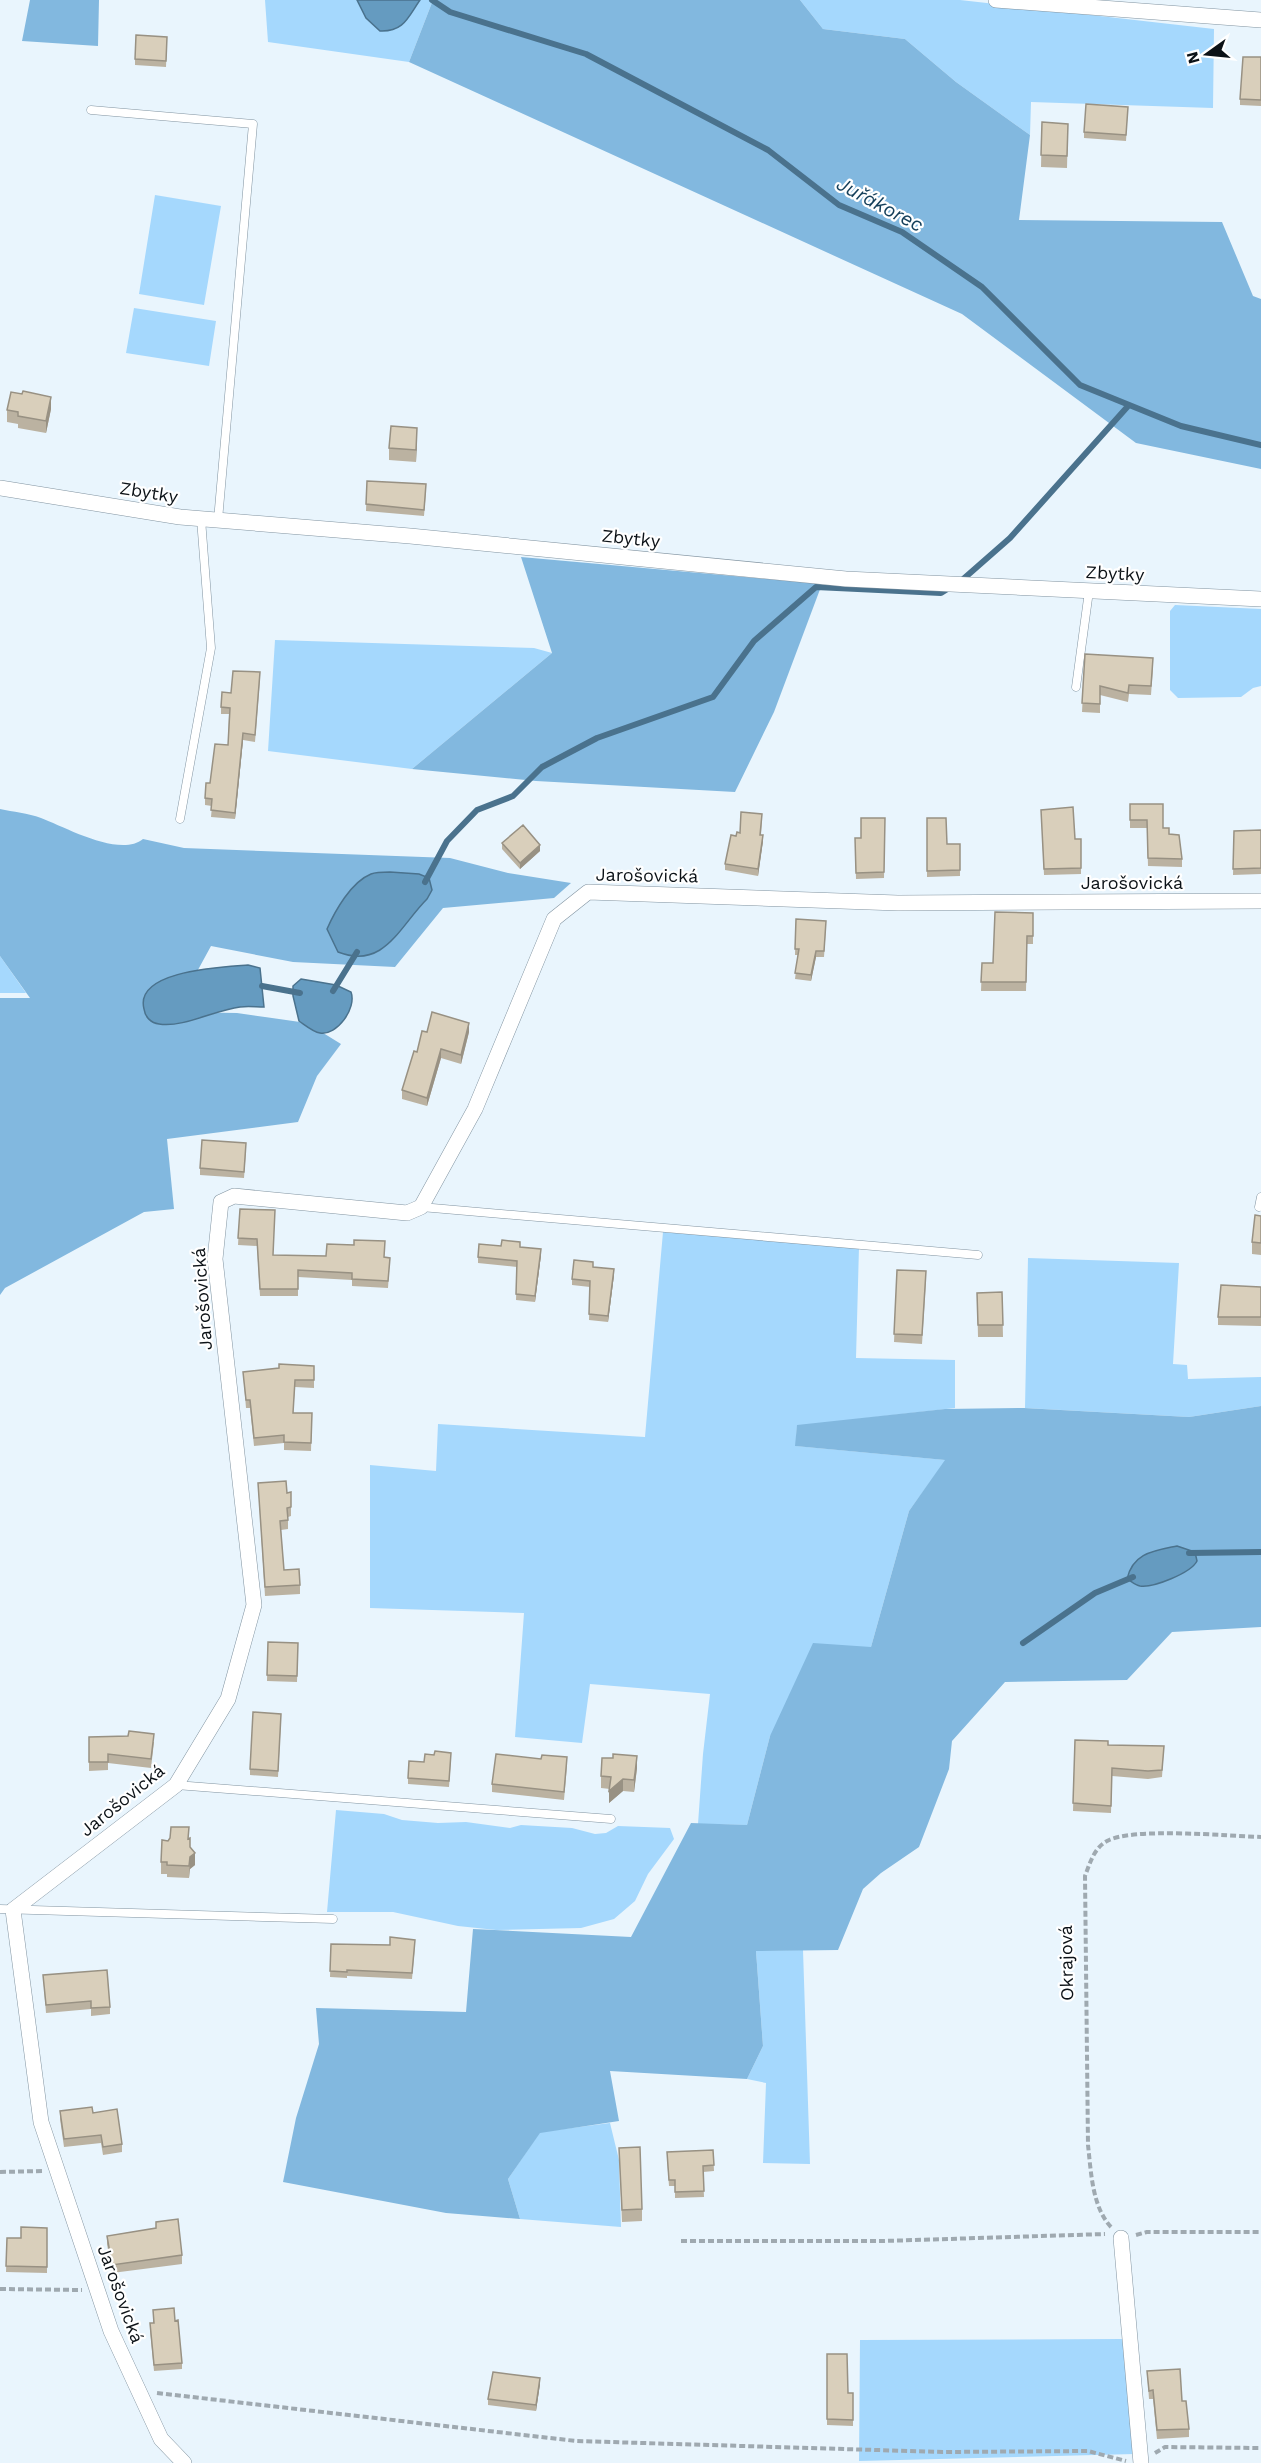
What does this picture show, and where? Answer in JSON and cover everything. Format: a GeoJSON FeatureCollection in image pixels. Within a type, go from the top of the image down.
{"type":"FeatureCollection","features":[{"type":"Feature","properties":{"kind":"street"},"geometry":{"type":"LineString","coordinates":[[996,0],[1261,20]]}},
{"type":"Feature","properties":{"kind":"street","name":"Zbytky"},"geometry":{"type":"LineString","coordinates":[[0,488],[201,519],[410,536],[846,579],[1261,599]]}},
{"type":"Feature","properties":{"kind":"street","name":"Jarošovická"},"geometry":{"type":"LineString","coordinates":[[183,2463],[161,2439],[111,2331],[41,2122],[7,1909],[176,1785],[228,1700],[254,1605],[215,1259],[221,1202],[234,1196],[407,1213],[422,1207],[475,1109],[554,919],[588,892],[898,903],[1261,901]]}},
{"type":"Feature","properties":{"kind":"street"},"geometry":{"type":"LineString","coordinates":[[1121,2238],[1137,2462]]}},
{"type":"Feature","properties":{"kind":"lane"},"geometry":{"type":"LineString","coordinates":[[91,110],[253,124],[218,520]]}},
{"type":"Feature","properties":{"kind":"lane"},"geometry":{"type":"LineString","coordinates":[[180,819],[211,648],[201,519]]}},
{"type":"Feature","properties":{"kind":"lane"},"geometry":{"type":"LineString","coordinates":[[1076,687],[1089,591]]}},
{"type":"Feature","properties":{"kind":"lane"},"geometry":{"type":"LineString","coordinates":[[1259,1207],[1261,1197]]}},
{"type":"Feature","properties":{"kind":"lane"},"geometry":{"type":"LineString","coordinates":[[422,1207],[978,1255]]}},
{"type":"Feature","properties":{"kind":"lane"},"geometry":{"type":"LineString","coordinates":[[176,1785],[611,1818]]}},
{"type":"Feature","properties":{"kind":"lane"},"geometry":{"type":"LineString","coordinates":[[7,1909],[333,1919]]}},
{"type":"Feature","properties":{"kind":"path","name":"Okrajová"},"geometry":{"type":"LineString","coordinates":[[1121,2238],[1105,2221],[1093,2184],[1088,2145],[1085,1876],[1095,1852],[1107,1841],[1133,1834],[1261,1837]]}},
{"type":"Feature","properties":{"kind":"path"},"geometry":{"type":"LineString","coordinates":[[0,2172],[57,2171]]}},
{"type":"Feature","properties":{"kind":"path"},"geometry":{"type":"LineString","coordinates":[[681,2241],[884,2241],[1101,2234],[1121,2238],[1147,2232],[1261,2232]]}},
{"type":"Feature","properties":{"kind":"path"},"geometry":{"type":"LineString","coordinates":[[0,2289],[98,2290]]}},
{"type":"Feature","properties":{"kind":"path"},"geometry":{"type":"LineString","coordinates":[[140,2391],[576,2441],[943,2452],[1088,2451],[1137,2462],[1165,2447],[1261,2448]]}},
{"type":"Feature","properties":{"kind":"shaded area"},"geometry":{"type":"Polygon","coordinates":[[[30,0],[99,0],[98,46],[22,41],[30,0]]]}},
{"type":"Feature","properties":{"kind":"shaded area"},"geometry":{"type":"Polygon","coordinates":[[[265,0],[433,0],[409,62],[268,42],[265,0]]]}},
{"type":"Feature","properties":{"kind":"shaded area"},"geometry":{"type":"Polygon","coordinates":[[[357,0],[420,0],[400,26],[388,31],[380,31],[366,18],[357,0]]]}},
{"type":"Feature","properties":{"kind":"shaded area"},"geometry":{"type":"Polygon","coordinates":[[[433,0],[800,0],[823,29],[905,39],[956,82],[1030,135],[1019,220],[1222,222],[1253,296],[1261,299],[1261,469],[1136,443],[962,314],[409,62],[433,0]]]}},
{"type":"Feature","properties":{"kind":"shaded area"},"geometry":{"type":"Polygon","coordinates":[[[800,0],[960,0],[1214,29],[1213,108],[1031,102],[1030,135],[956,82],[905,39],[823,29],[800,0]]]}},
{"type":"Feature","properties":{"kind":"shaded area"},"geometry":{"type":"Polygon","coordinates":[[[155,195],[221,206],[204,305],[139,294],[155,195]]]}},
{"type":"Feature","properties":{"kind":"shaded area"},"geometry":{"type":"Polygon","coordinates":[[[134,308],[216,321],[209,366],[126,353],[134,308]]]}},
{"type":"Feature","properties":{"kind":"shaded area"},"geometry":{"type":"Polygon","coordinates":[[[521,557],[822,584],[774,712],[735,792],[536,781],[412,769],[552,653],[521,557]]]}},
{"type":"Feature","properties":{"kind":"shaded area"},"geometry":{"type":"Polygon","coordinates":[[[1175,605],[1261,609],[1261,686],[1253,688],[1241,697],[1178,698],[1170,690],[1170,611],[1175,605]]]}},
{"type":"Feature","properties":{"kind":"shaded area"},"geometry":{"type":"Polygon","coordinates":[[[275,640],[534,648],[552,653],[412,769],[268,751],[275,640]]]}},
{"type":"Feature","properties":{"kind":"shaded area"},"geometry":{"type":"Polygon","coordinates":[[[0,809],[36,816],[92,839],[121,845],[133,844],[143,839],[184,848],[450,858],[508,873],[571,883],[554,898],[443,908],[395,967],[293,962],[211,946],[175,1012],[237,1013],[307,1023],[341,1044],[317,1076],[298,1122],[167,1139],[174,1209],[144,1212],[5,1288],[0,1295],[0,998],[30,998],[0,956],[0,809]]]}},
{"type":"Feature","properties":{"kind":"shaded area"},"geometry":{"type":"Polygon","coordinates":[[[373,873],[419,874],[429,878],[432,890],[427,899],[399,933],[379,951],[354,956],[338,952],[327,929],[339,906],[350,890],[364,878],[373,873]]]}},
{"type":"Feature","properties":{"kind":"shaded area"},"geometry":{"type":"Polygon","coordinates":[[[0,956],[26,993],[0,993],[0,956]]]}},
{"type":"Feature","properties":{"kind":"shaded area"},"geometry":{"type":"Polygon","coordinates":[[[248,965],[260,968],[264,1007],[230,1009],[168,1025],[153,1022],[146,1015],[145,996],[153,986],[166,978],[220,967],[248,965]]]}},
{"type":"Feature","properties":{"kind":"shaded area"},"geometry":{"type":"Polygon","coordinates":[[[301,979],[336,985],[351,992],[351,1006],[339,1026],[326,1033],[320,1033],[299,1021],[293,986],[301,979]]]}},
{"type":"Feature","properties":{"kind":"shaded area"},"geometry":{"type":"Polygon","coordinates":[[[663,1232],[859,1247],[856,1358],[955,1360],[955,1408],[797,1426],[796,1446],[946,1460],[909,1511],[871,1647],[770,1736],[747,1825],[698,1824],[710,1694],[590,1684],[582,1743],[515,1737],[524,1613],[370,1608],[370,1465],[436,1471],[438,1424],[645,1437],[663,1232]]]}},
{"type":"Feature","properties":{"kind":"shaded area"},"geometry":{"type":"Polygon","coordinates":[[[1028,1258],[1179,1263],[1173,1364],[1187,1365],[1188,1379],[1261,1377],[1261,1406],[1189,1417],[1025,1408],[1028,1258]]]}},
{"type":"Feature","properties":{"kind":"shaded area"},"geometry":{"type":"Polygon","coordinates":[[[1261,1406],[1261,1627],[1172,1632],[1127,1680],[1005,1682],[952,1741],[949,1769],[919,1847],[881,1873],[863,1889],[838,1950],[756,1951],[763,2046],[747,2079],[610,2071],[619,2121],[540,2133],[508,2179],[520,2219],[446,2213],[283,2182],[296,2118],[319,2044],[316,2008],[466,2012],[473,1929],[631,1937],[691,1823],[747,1825],[770,1736],[813,1643],[871,1647],[909,1511],[945,1460],[795,1446],[797,1425],[945,1409],[1024,1408],[1189,1417],[1261,1406]]]}},
{"type":"Feature","properties":{"kind":"shaded area"},"geometry":{"type":"Polygon","coordinates":[[[1177,1546],[1195,1552],[1197,1561],[1193,1566],[1171,1579],[1154,1585],[1138,1585],[1127,1579],[1130,1570],[1139,1558],[1152,1552],[1177,1546]]]}},
{"type":"Feature","properties":{"kind":"shaded area"},"geometry":{"type":"Polygon","coordinates":[[[336,1810],[384,1814],[402,1820],[438,1823],[466,1822],[510,1828],[521,1825],[572,1828],[595,1834],[606,1833],[618,1826],[670,1828],[674,1839],[648,1874],[635,1901],[614,1919],[581,1928],[496,1930],[458,1926],[393,1912],[327,1912],[336,1810]]]}},
{"type":"Feature","properties":{"kind":"shaded area"},"geometry":{"type":"Polygon","coordinates":[[[803,1950],[810,2164],[763,2163],[766,2083],[747,2079],[763,2046],[756,1951],[803,1950]]]}},
{"type":"Feature","properties":{"kind":"shaded area"},"geometry":{"type":"Polygon","coordinates":[[[610,2123],[619,2160],[621,2227],[520,2219],[508,2179],[540,2132],[610,2123]]]}},
{"type":"Feature","properties":{"kind":"shaded area"},"geometry":{"type":"Polygon","coordinates":[[[1123,2339],[1135,2454],[859,2461],[860,2340],[1123,2339]]]}},
{"type":"Feature","properties":{"kind":"building"},"geometry":{"type":"Polygon","coordinates":[[[136,35],[167,37],[166,61],[135,59],[136,35]]]}},
{"type":"Feature","properties":{"kind":"building"},"geometry":{"type":"Polygon","coordinates":[[[1243,57],[1261,57],[1261,100],[1240,99],[1243,57]]]}},
{"type":"Feature","properties":{"kind":"building"},"geometry":{"type":"Polygon","coordinates":[[[1086,104],[1128,107],[1126,135],[1084,132],[1086,104]]]}},
{"type":"Feature","properties":{"kind":"building"},"geometry":{"type":"Polygon","coordinates":[[[1042,122],[1068,124],[1067,156],[1041,155],[1042,122]]]}},
{"type":"Feature","properties":{"kind":"building"},"geometry":{"type":"Polygon","coordinates":[[[23,391],[51,397],[46,421],[18,416],[18,412],[7,410],[11,392],[22,394],[23,391]]]}},
{"type":"Feature","properties":{"kind":"building"},"geometry":{"type":"Polygon","coordinates":[[[391,426],[417,428],[416,450],[389,448],[391,426]]]}},
{"type":"Feature","properties":{"kind":"building"},"geometry":{"type":"Polygon","coordinates":[[[367,481],[426,484],[424,510],[366,504],[367,481]]]}},
{"type":"Feature","properties":{"kind":"building"},"geometry":{"type":"Polygon","coordinates":[[[1085,654],[1153,658],[1151,686],[1129,685],[1128,693],[1100,686],[1100,704],[1082,703],[1085,654]]]}},
{"type":"Feature","properties":{"kind":"building"},"geometry":{"type":"Polygon","coordinates":[[[233,671],[260,672],[255,735],[243,733],[235,813],[211,810],[212,799],[205,798],[206,783],[210,783],[215,744],[228,745],[230,708],[221,707],[222,692],[231,693],[233,671]]]}},
{"type":"Feature","properties":{"kind":"building"},"geometry":{"type":"Polygon","coordinates":[[[1130,804],[1163,804],[1163,828],[1169,828],[1169,834],[1179,835],[1182,859],[1148,858],[1147,820],[1130,820],[1130,804]]]}},
{"type":"Feature","properties":{"kind":"building"},"geometry":{"type":"Polygon","coordinates":[[[1073,807],[1075,839],[1081,839],[1081,868],[1044,869],[1041,810],[1073,807]]]}},
{"type":"Feature","properties":{"kind":"building"},"geometry":{"type":"Polygon","coordinates":[[[741,812],[762,814],[760,835],[763,835],[758,869],[725,864],[731,835],[736,836],[737,832],[740,833],[741,812]]]}},
{"type":"Feature","properties":{"kind":"building"},"geometry":{"type":"Polygon","coordinates":[[[861,818],[885,818],[884,872],[856,873],[855,838],[861,838],[861,818]]]}},
{"type":"Feature","properties":{"kind":"building"},"geometry":{"type":"Polygon","coordinates":[[[927,818],[946,818],[947,844],[960,844],[960,870],[927,871],[927,818]]]}},
{"type":"Feature","properties":{"kind":"building"},"geometry":{"type":"Polygon","coordinates":[[[523,825],[540,845],[520,863],[502,843],[523,825]]]}},
{"type":"Feature","properties":{"kind":"building"},"geometry":{"type":"Polygon","coordinates":[[[1261,830],[1261,868],[1233,869],[1234,831],[1261,830]]]}},
{"type":"Feature","properties":{"kind":"building"},"geometry":{"type":"Polygon","coordinates":[[[995,912],[1033,913],[1033,936],[1027,936],[1026,982],[981,982],[982,963],[993,963],[995,912]]]}},
{"type":"Feature","properties":{"kind":"building"},"geometry":{"type":"Polygon","coordinates":[[[796,919],[826,921],[824,951],[816,951],[811,975],[795,973],[799,949],[795,949],[796,919]]]}},
{"type":"Feature","properties":{"kind":"building"},"geometry":{"type":"Polygon","coordinates":[[[432,1012],[469,1023],[461,1055],[441,1049],[427,1098],[402,1090],[414,1051],[417,1052],[422,1031],[427,1032],[432,1012]]]}},
{"type":"Feature","properties":{"kind":"building"},"geometry":{"type":"Polygon","coordinates":[[[202,1140],[246,1143],[244,1172],[200,1168],[202,1140]]]}},
{"type":"Feature","properties":{"kind":"building"},"geometry":{"type":"Polygon","coordinates":[[[240,1209],[275,1210],[273,1255],[326,1256],[327,1244],[354,1245],[354,1240],[385,1241],[384,1257],[390,1258],[388,1281],[352,1279],[352,1273],[298,1270],[298,1289],[260,1289],[257,1239],[238,1238],[240,1209]]]}},
{"type":"Feature","properties":{"kind":"building"},"geometry":{"type":"Polygon","coordinates":[[[1255,1215],[1261,1216],[1261,1243],[1252,1242],[1255,1215]]]}},
{"type":"Feature","properties":{"kind":"building"},"geometry":{"type":"Polygon","coordinates":[[[502,1240],[520,1242],[520,1247],[541,1249],[535,1296],[516,1294],[517,1261],[478,1257],[479,1244],[501,1246],[502,1240]]]}},
{"type":"Feature","properties":{"kind":"building"},"geometry":{"type":"Polygon","coordinates":[[[574,1260],[593,1262],[593,1267],[614,1269],[608,1316],[589,1314],[590,1281],[572,1279],[574,1260]]]}},
{"type":"Feature","properties":{"kind":"building"},"geometry":{"type":"Polygon","coordinates":[[[897,1270],[926,1271],[922,1335],[894,1334],[897,1270]]]}},
{"type":"Feature","properties":{"kind":"building"},"geometry":{"type":"Polygon","coordinates":[[[1221,1285],[1261,1287],[1261,1317],[1218,1317],[1221,1285]]]}},
{"type":"Feature","properties":{"kind":"building"},"geometry":{"type":"Polygon","coordinates":[[[1002,1292],[1003,1325],[978,1325],[977,1293],[1002,1292]]]}},
{"type":"Feature","properties":{"kind":"building"},"geometry":{"type":"Polygon","coordinates":[[[279,1364],[314,1366],[314,1380],[295,1380],[293,1413],[312,1413],[311,1443],[284,1442],[284,1435],[254,1438],[250,1400],[246,1400],[243,1372],[279,1368],[279,1364]]]}},
{"type":"Feature","properties":{"kind":"building"},"geometry":{"type":"Polygon","coordinates":[[[286,1481],[287,1493],[291,1492],[291,1507],[287,1508],[288,1520],[280,1521],[284,1570],[299,1569],[300,1585],[265,1587],[258,1483],[286,1481]]]}},
{"type":"Feature","properties":{"kind":"building"},"geometry":{"type":"Polygon","coordinates":[[[268,1642],[298,1643],[297,1676],[267,1675],[268,1642]]]}},
{"type":"Feature","properties":{"kind":"building"},"geometry":{"type":"Polygon","coordinates":[[[253,1712],[281,1714],[278,1771],[250,1769],[253,1712]]]}},
{"type":"Feature","properties":{"kind":"building"},"geometry":{"type":"Polygon","coordinates":[[[129,1731],[154,1734],[151,1759],[108,1754],[108,1762],[89,1762],[89,1737],[128,1736],[129,1731]]]}},
{"type":"Feature","properties":{"kind":"building"},"geometry":{"type":"Polygon","coordinates":[[[1075,1740],[1108,1741],[1108,1745],[1164,1746],[1162,1770],[1112,1768],[1111,1806],[1073,1803],[1075,1740]]]}},
{"type":"Feature","properties":{"kind":"building"},"geometry":{"type":"Polygon","coordinates":[[[435,1751],[451,1753],[449,1781],[408,1778],[409,1761],[424,1762],[425,1754],[434,1755],[435,1751]]]}},
{"type":"Feature","properties":{"kind":"building"},"geometry":{"type":"Polygon","coordinates":[[[496,1754],[541,1759],[542,1755],[567,1757],[564,1792],[492,1784],[496,1754]]]}},
{"type":"Feature","properties":{"kind":"building"},"geometry":{"type":"Polygon","coordinates":[[[613,1754],[637,1756],[634,1780],[623,1779],[609,1791],[611,1777],[601,1776],[602,1758],[613,1758],[613,1754]]]}},
{"type":"Feature","properties":{"kind":"building"},"geometry":{"type":"Polygon","coordinates":[[[171,1827],[189,1827],[188,1839],[190,1838],[190,1847],[195,1853],[190,1857],[189,1866],[167,1865],[167,1862],[161,1862],[162,1840],[168,1841],[171,1827]]]}},
{"type":"Feature","properties":{"kind":"building"},"geometry":{"type":"Polygon","coordinates":[[[390,1937],[415,1940],[412,1973],[330,1971],[331,1944],[390,1945],[390,1937]]]}},
{"type":"Feature","properties":{"kind":"building"},"geometry":{"type":"Polygon","coordinates":[[[107,1970],[110,2007],[91,2008],[91,2001],[46,2005],[43,1975],[107,1970]]]}},
{"type":"Feature","properties":{"kind":"building"},"geometry":{"type":"Polygon","coordinates":[[[92,2107],[93,2113],[117,2109],[122,2144],[103,2147],[101,2135],[64,2139],[60,2111],[92,2107]]]}},
{"type":"Feature","properties":{"kind":"building"},"geometry":{"type":"Polygon","coordinates":[[[640,2147],[642,2209],[622,2210],[619,2148],[640,2147]]]}},
{"type":"Feature","properties":{"kind":"building"},"geometry":{"type":"Polygon","coordinates":[[[713,2150],[714,2165],[703,2166],[704,2191],[675,2192],[675,2180],[669,2180],[667,2152],[713,2150]]]}},
{"type":"Feature","properties":{"kind":"building"},"geometry":{"type":"Polygon","coordinates":[[[178,2219],[182,2255],[112,2265],[107,2236],[156,2228],[156,2222],[178,2219]]]}},
{"type":"Feature","properties":{"kind":"building"},"geometry":{"type":"Polygon","coordinates":[[[21,2227],[47,2228],[47,2267],[6,2266],[7,2238],[21,2238],[21,2227]]]}},
{"type":"Feature","properties":{"kind":"building"},"geometry":{"type":"Polygon","coordinates":[[[174,2308],[175,2321],[178,2320],[182,2363],[154,2365],[150,2323],[154,2323],[153,2310],[174,2308]]]}},
{"type":"Feature","properties":{"kind":"building"},"geometry":{"type":"Polygon","coordinates":[[[827,2354],[847,2354],[848,2393],[853,2393],[853,2420],[827,2419],[827,2354]]]}},
{"type":"Feature","properties":{"kind":"building"},"geometry":{"type":"Polygon","coordinates":[[[1180,2369],[1182,2401],[1186,2401],[1189,2429],[1157,2430],[1153,2390],[1149,2391],[1147,2371],[1180,2369]]]}},
{"type":"Feature","properties":{"kind":"building"},"geometry":{"type":"Polygon","coordinates":[[[493,2372],[540,2378],[536,2405],[488,2399],[493,2372]]]}},
{"type":"Feature","properties":{"kind":"waterway","name":"Juřákorec"},"geometry":{"type":"LineString","coordinates":[[432,0],[450,12],[586,54],[768,150],[839,205],[902,232],[982,287],[1080,385],[1181,426],[1261,445]]}},
{"type":"Feature","properties":{"kind":"waterway"},"geometry":{"type":"LineString","coordinates":[[961,581],[1010,538],[1129,405]]}},
{"type":"Feature","properties":{"kind":"waterway"},"geometry":{"type":"LineString","coordinates":[[425,882],[447,841],[477,810],[513,796],[542,767],[597,738],[713,697],[754,641],[816,587],[941,593],[949,588]]}},
{"type":"Feature","properties":{"kind":"waterway"},"geometry":{"type":"LineString","coordinates":[[333,991],[357,952]]}},
{"type":"Feature","properties":{"kind":"waterway"},"geometry":{"type":"LineString","coordinates":[[262,986],[300,993]]}},
{"type":"Feature","properties":{"kind":"waterway"},"geometry":{"type":"LineString","coordinates":[[1189,1553],[1261,1552]]}},
{"type":"Feature","properties":{"kind":"waterway"},"geometry":{"type":"LineString","coordinates":[[1023,1643],[1095,1593],[1133,1577]]}}]}
